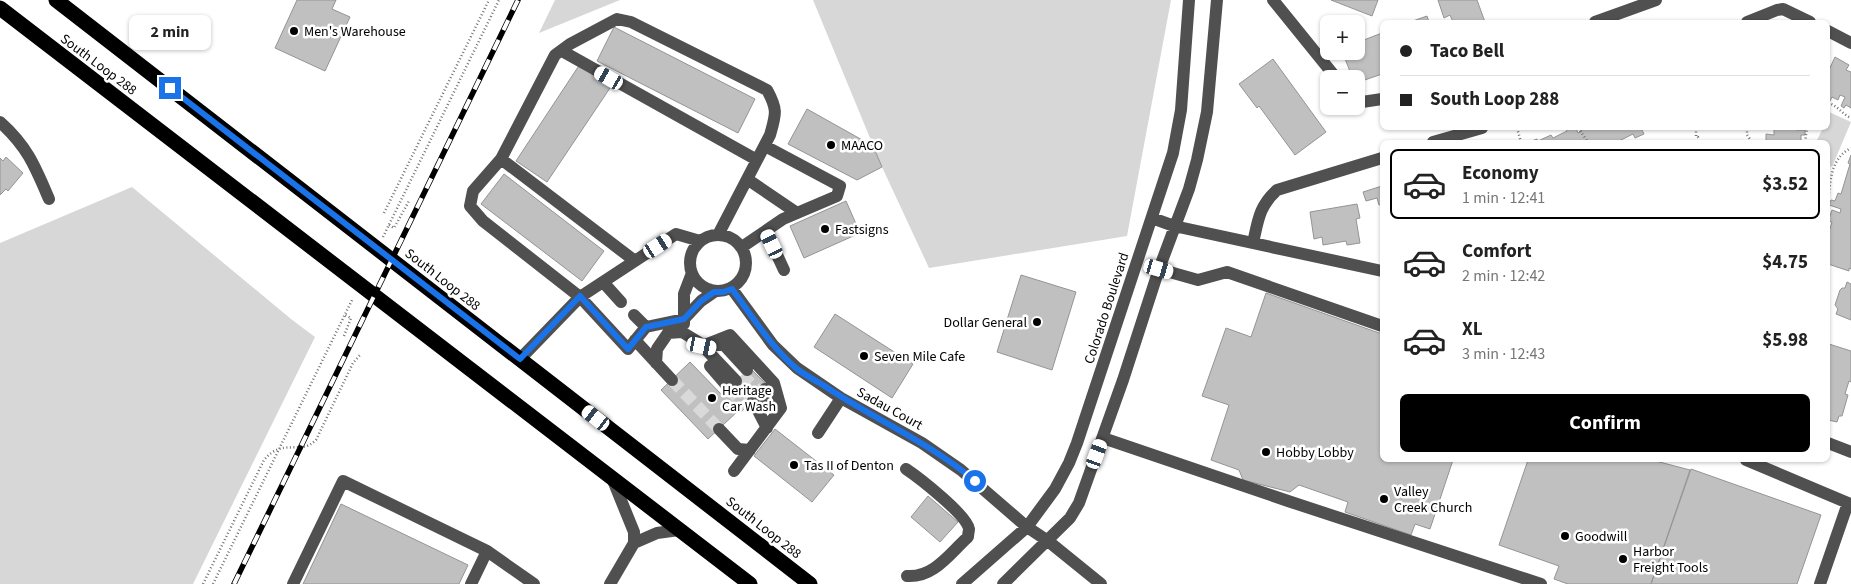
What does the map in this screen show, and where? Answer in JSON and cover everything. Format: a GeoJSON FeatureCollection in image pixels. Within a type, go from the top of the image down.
{"type":"FeatureCollection","features":[{"type":"Feature","properties":{"kind":"highway","name":"South Loop 288"},"geometry":{"type":"LineString","coordinates":[[56,0],[810,584]]}},
{"type":"Feature","properties":{"kind":"highway","name":"South Loop 288"},"geometry":{"type":"LineString","coordinates":[[0,8],[750,584]]}},
{"type":"Feature","properties":{"kind":"street","name":"Colorado Boulevard"},"geometry":{"type":"LineString","coordinates":[[962,584],[1028,527],[1055,489],[1077,443],[1172,153],[1181,110],[1189,0]]}},
{"type":"Feature","properties":{"kind":"street"},"geometry":{"type":"LineString","coordinates":[[1003,584],[1070,518],[1079,503],[1103,438],[1159,269],[1189,189],[1204,130],[1217,0]]}},
{"type":"Feature","properties":{"kind":"street"},"geometry":{"type":"LineString","coordinates":[[1273,0],[1330,70]]}},
{"type":"Feature","properties":{"kind":"street"},"geometry":{"type":"LineString","coordinates":[[1600,20],[1656,0]]}},
{"type":"Feature","properties":{"kind":"street"},"geometry":{"type":"LineString","coordinates":[[1752,20],[1783,9],[1806,20]]}},
{"type":"Feature","properties":{"kind":"street"},"geometry":{"type":"LineString","coordinates":[[646,327],[628,349],[580,296],[483,221],[470,206],[473,191],[500,159],[556,55],[570,44],[617,18],[631,22],[767,90],[775,104],[775,118],[770,136],[718,235]]}},
{"type":"Feature","properties":{"kind":"street"},"geometry":{"type":"LineString","coordinates":[[1830,32],[1851,43]]}},
{"type":"Feature","properties":{"kind":"street"},"geometry":{"type":"LineString","coordinates":[[562,51],[757,160]]}},
{"type":"Feature","properties":{"kind":"street"},"geometry":{"type":"LineString","coordinates":[[1365,102],[1380,100]]}},
{"type":"Feature","properties":{"kind":"street"},"geometry":{"type":"LineString","coordinates":[[0,122],[25,148],[35,166],[48,199]]}},
{"type":"Feature","properties":{"kind":"street"},"geometry":{"type":"LineString","coordinates":[[1440,140],[1475,130]]}},
{"type":"Feature","properties":{"kind":"street"},"geometry":{"type":"LineString","coordinates":[[742,247],[783,219],[837,196],[840,186],[764,146]]}},
{"type":"Feature","properties":{"kind":"street"},"geometry":{"type":"LineString","coordinates":[[500,159],[635,261]]}},
{"type":"Feature","properties":{"kind":"street"},"geometry":{"type":"LineString","coordinates":[[1253,243],[1261,208],[1276,190],[1380,159]]}},
{"type":"Feature","properties":{"kind":"street"},"geometry":{"type":"LineString","coordinates":[[747,179],[797,213]]}},
{"type":"Feature","properties":{"kind":"street"},"geometry":{"type":"LineString","coordinates":[[1152,218],[1174,226],[1380,271]]}},
{"type":"Feature","properties":{"kind":"street"},"geometry":{"type":"LineString","coordinates":[[766,231],[784,270]]}},
{"type":"Feature","properties":{"kind":"street"},"geometry":{"type":"LineString","coordinates":[[520,359],[580,296],[676,234],[700,241]]}},
{"type":"Feature","properties":{"kind":"street"},"geometry":{"type":"LineString","coordinates":[[708,236],[727,236],[742,247],[746,256],[746,266],[740,283],[732,289],[723,292],[705,289],[697,283],[689,266],[690,257],[700,241],[708,236]]}},
{"type":"Feature","properties":{"kind":"street"},"geometry":{"type":"LineString","coordinates":[[1159,269],[1198,280],[1227,272],[1380,325]]}},
{"type":"Feature","properties":{"kind":"street"},"geometry":{"type":"LineString","coordinates":[[692,273],[684,294],[683,325],[702,346],[739,379]]}},
{"type":"Feature","properties":{"kind":"street"},"geometry":{"type":"LineString","coordinates":[[603,282],[621,302]]}},
{"type":"Feature","properties":{"kind":"street","name":"Sadau Court"},"geometry":{"type":"LineString","coordinates":[[732,289],[779,351],[797,368],[841,398],[922,443],[961,470],[1028,527],[1101,584]]}},
{"type":"Feature","properties":{"kind":"street"},"geometry":{"type":"LineString","coordinates":[[656,363],[658,350],[668,333],[683,325],[701,301],[714,292]]}},
{"type":"Feature","properties":{"kind":"street"},"geometry":{"type":"LineString","coordinates":[[634,316],[646,327],[683,325]]}},
{"type":"Feature","properties":{"kind":"street"},"geometry":{"type":"LineString","coordinates":[[702,346],[730,336],[774,384],[782,408],[734,471]]}},
{"type":"Feature","properties":{"kind":"street"},"geometry":{"type":"LineString","coordinates":[[636,340],[672,380]]}},
{"type":"Feature","properties":{"kind":"street"},"geometry":{"type":"LineString","coordinates":[[760,414],[756,397],[760,414],[767,428]]}},
{"type":"Feature","properties":{"kind":"street"},"geometry":{"type":"LineString","coordinates":[[818,433],[841,398]]}},
{"type":"Feature","properties":{"kind":"street"},"geometry":{"type":"LineString","coordinates":[[718,429],[738,449],[750,450]]}},
{"type":"Feature","properties":{"kind":"street"},"geometry":{"type":"LineString","coordinates":[[1103,438],[1541,584]]}},
{"type":"Feature","properties":{"kind":"street"},"geometry":{"type":"LineString","coordinates":[[1830,444],[1851,452]]}},
{"type":"Feature","properties":{"kind":"street"},"geometry":{"type":"LineString","coordinates":[[1751,462],[1850,503],[1820,584]]}},
{"type":"Feature","properties":{"kind":"street"},"geometry":{"type":"LineString","coordinates":[[906,469],[921,479],[964,519],[969,529],[968,537],[931,571],[917,576],[907,576]]}},
{"type":"Feature","properties":{"kind":"street"},"geometry":{"type":"LineString","coordinates":[[610,584],[634,543],[634,532],[612,478]]}},
{"type":"Feature","properties":{"kind":"street"},"geometry":{"type":"LineString","coordinates":[[294,584],[343,481],[487,551],[534,584]]}},
{"type":"Feature","properties":{"kind":"street"},"geometry":{"type":"LineString","coordinates":[[634,543],[657,533],[679,530]]}},
{"type":"Feature","properties":{"kind":"street"},"geometry":{"type":"LineString","coordinates":[[471,584],[487,551]]}},
{"type":"Feature","properties":{"kind":"path"},"geometry":{"type":"LineString","coordinates":[[384,213],[490,0]]}},
{"type":"Feature","properties":{"kind":"path"},"geometry":{"type":"LineString","coordinates":[[1830,104],[1838,107],[1842,113],[1851,118]]}},
{"type":"Feature","properties":{"kind":"path"},"geometry":{"type":"LineString","coordinates":[[1830,183],[1835,163],[1840,155],[1851,148]]}},
{"type":"Feature","properties":{"kind":"path"},"geometry":{"type":"LineString","coordinates":[[389,225],[394,228],[409,201]]}},
{"type":"Feature","properties":{"kind":"path"},"geometry":{"type":"LineString","coordinates":[[344,336],[351,318],[345,315]]}},
{"type":"Feature","properties":{"kind":"path"},"geometry":{"type":"LineString","coordinates":[[203,584],[264,460],[276,449],[310,446],[316,440],[352,363],[360,355]]}},
{"type":"Feature","properties":{"kind":"shaded area"},"geometry":{"type":"Polygon","coordinates":[[[555,0],[620,0],[539,33],[555,0]]]}},
{"type":"Feature","properties":{"kind":"shaded area"},"geometry":{"type":"Polygon","coordinates":[[[813,0],[1171,0],[1127,236],[929,268],[882,167],[813,0]]]}},
{"type":"Feature","properties":{"kind":"shaded area"},"geometry":{"type":"Polygon","coordinates":[[[1830,112],[1851,122],[1832,167],[1830,166],[1830,140],[1817,140],[1822,130],[1830,130],[1830,112]]]}},
{"type":"Feature","properties":{"kind":"shaded area"},"geometry":{"type":"Polygon","coordinates":[[[132,187],[315,337],[193,584],[0,584],[0,243],[132,187]]]}},
{"type":"Feature","properties":{"kind":"building"},"geometry":{"type":"Polygon","coordinates":[[[297,0],[336,0],[332,9],[350,17],[325,71],[275,48],[297,0]]]}},
{"type":"Feature","properties":{"kind":"building"},"geometry":{"type":"Polygon","coordinates":[[[1331,0],[1378,0],[1372,16],[1331,0]]]}},
{"type":"Feature","properties":{"kind":"building"},"geometry":{"type":"Polygon","coordinates":[[[1438,0],[1477,0],[1484,20],[1452,20],[1450,15],[1444,18],[1438,0]]]}},
{"type":"Feature","properties":{"kind":"building"},"geometry":{"type":"Polygon","coordinates":[[[1427,16],[1428,20],[1416,20],[1427,16]]]}},
{"type":"Feature","properties":{"kind":"building"},"geometry":{"type":"Polygon","coordinates":[[[614,27],[755,99],[738,133],[597,61],[614,27]]]}},
{"type":"Feature","properties":{"kind":"building"},"geometry":{"type":"Polygon","coordinates":[[[1380,34],[1380,75],[1365,80],[1365,70],[1349,70],[1346,60],[1365,60],[1365,40],[1380,34]]]}},
{"type":"Feature","properties":{"kind":"building"},"geometry":{"type":"Polygon","coordinates":[[[1835,57],[1849,65],[1846,70],[1851,72],[1851,108],[1846,105],[1844,108],[1841,106],[1845,97],[1840,95],[1838,100],[1832,97],[1830,101],[1830,68],[1835,57]]]}},
{"type":"Feature","properties":{"kind":"building"},"geometry":{"type":"Polygon","coordinates":[[[1273,59],[1326,132],[1295,155],[1259,106],[1257,108],[1239,84],[1273,59]]]}},
{"type":"Feature","properties":{"kind":"building"},"geometry":{"type":"Polygon","coordinates":[[[580,64],[612,85],[547,182],[516,161],[580,64]]]}},
{"type":"Feature","properties":{"kind":"building","name":"MAACO"},"geometry":{"type":"Polygon","coordinates":[[[807,109],[873,146],[882,167],[857,180],[788,144],[807,109]]]}},
{"type":"Feature","properties":{"kind":"building"},"geometry":{"type":"Polygon","coordinates":[[[1577,130],[1578,133],[1581,130],[1642,130],[1644,134],[1635,138],[1633,134],[1621,140],[1540,140],[1551,135],[1553,138],[1567,131],[1577,130]]]}},
{"type":"Feature","properties":{"kind":"building"},"geometry":{"type":"Polygon","coordinates":[[[1774,130],[1805,130],[1805,135],[1801,135],[1801,140],[1766,140],[1766,134],[1774,135],[1774,130]]]}},
{"type":"Feature","properties":{"kind":"building"},"geometry":{"type":"Polygon","coordinates":[[[1851,155],[1851,269],[1849,268],[1849,271],[1830,265],[1830,228],[1832,222],[1830,222],[1830,216],[1832,210],[1840,213],[1841,209],[1830,205],[1830,202],[1831,200],[1835,201],[1838,193],[1841,194],[1850,164],[1848,163],[1851,155]]]}},
{"type":"Feature","properties":{"kind":"building"},"geometry":{"type":"Polygon","coordinates":[[[6,157],[23,173],[8,191],[6,189],[0,195],[0,158],[3,161],[6,157]]]}},
{"type":"Feature","properties":{"kind":"building"},"geometry":{"type":"Polygon","coordinates":[[[504,174],[604,251],[582,281],[481,204],[504,174]]]}},
{"type":"Feature","properties":{"kind":"building"},"geometry":{"type":"Polygon","coordinates":[[[1380,187],[1380,205],[1377,198],[1366,201],[1363,192],[1380,187]]]}},
{"type":"Feature","properties":{"kind":"building","name":"Fastsigns"},"geometry":{"type":"Polygon","coordinates":[[[846,201],[860,233],[804,258],[790,226],[846,201]]]}},
{"type":"Feature","properties":{"kind":"building"},"geometry":{"type":"Polygon","coordinates":[[[1357,204],[1360,218],[1356,219],[1360,243],[1347,245],[1346,241],[1323,245],[1322,237],[1314,239],[1310,212],[1357,204]]]}},
{"type":"Feature","properties":{"kind":"building","name":"Dollar General"},"geometry":{"type":"Polygon","coordinates":[[[1021,275],[1076,292],[1052,370],[997,352],[1021,275]]]}},
{"type":"Feature","properties":{"kind":"building"},"geometry":{"type":"Polygon","coordinates":[[[1847,282],[1851,284],[1851,320],[1836,314],[1838,309],[1835,305],[1840,290],[1845,288],[1847,282]]]}},
{"type":"Feature","properties":{"kind":"building"},"geometry":{"type":"Polygon","coordinates":[[[1266,293],[1380,333],[1380,462],[1452,462],[1430,529],[1415,524],[1411,535],[1345,512],[1348,502],[1299,485],[1290,492],[1243,480],[1239,470],[1211,460],[1229,405],[1202,396],[1226,328],[1251,337],[1266,293]]]}},
{"type":"Feature","properties":{"kind":"building","name":"Seven Mile Cafe"},"geometry":{"type":"Polygon","coordinates":[[[835,314],[913,364],[892,398],[814,347],[835,314]]]}},
{"type":"Feature","properties":{"kind":"building"},"geometry":{"type":"Polygon","coordinates":[[[1830,344],[1851,351],[1851,382],[1849,381],[1845,394],[1848,395],[1842,416],[1839,416],[1837,422],[1830,420],[1830,344]]]}},
{"type":"Feature","properties":{"kind":"building","name":"Heritage Car Wash"},"geometry":{"type":"Polygon","coordinates":[[[690,362],[722,395],[750,368],[768,386],[740,413],[738,411],[708,439],[661,390],[690,362]]]}},
{"type":"Feature","properties":{"kind":"building","name":"Tas II of Denton"},"geometry":{"type":"Polygon","coordinates":[[[775,429],[834,475],[812,502],[754,456],[775,429]]]}},
{"type":"Feature","properties":{"kind":"building"},"geometry":{"type":"Polygon","coordinates":[[[1527,462],[1660,462],[1690,470],[1651,584],[1568,584],[1554,579],[1559,566],[1499,545],[1527,462]]]}},
{"type":"Feature","properties":{"kind":"building"},"geometry":{"type":"Polygon","coordinates":[[[1691,469],[1821,515],[1797,584],[1651,584],[1691,469]]]}},
{"type":"Feature","properties":{"kind":"building"},"geometry":{"type":"Polygon","coordinates":[[[928,496],[958,522],[940,542],[911,517],[928,496]]]}},
{"type":"Feature","properties":{"kind":"building"},"geometry":{"type":"Polygon","coordinates":[[[341,504],[468,565],[459,584],[303,584],[341,504]]]}},
{"type":"Feature","properties":{"kind":"tunnel"},"geometry":{"type":"LineString","coordinates":[[742,375],[761,393]]}},
{"type":"Feature","properties":{"kind":"tunnel"},"geometry":{"type":"LineString","coordinates":[[672,380],[719,429]]}},
{"type":"Feature","properties":{"kind":"tunnel"},"geometry":{"type":"LineString","coordinates":[[736,381],[753,401]]}},
{"type":"Feature","properties":{"kind":"tunnel"},"geometry":{"type":"LineString","coordinates":[[729,388],[746,407]]}},
{"type":"Feature","properties":{"kind":"railway"},"geometry":{"type":"LineString","coordinates":[[234,584],[518,0]]}},
{"type":"Feature","properties":{"kind":"place","name":"Men's Warehouse"},"geometry":{"type":"Point","coordinates":[294,31]}},
{"type":"Feature","properties":{"kind":"place","name":"MAACO"},"geometry":{"type":"Point","coordinates":[831,145]}},
{"type":"Feature","properties":{"kind":"place","name":"Fastsigns"},"geometry":{"type":"Point","coordinates":[825,229]}},
{"type":"Feature","properties":{"kind":"place","name":"Dollar General"},"geometry":{"type":"Point","coordinates":[1037,322]}},
{"type":"Feature","properties":{"kind":"place","name":"Seven Mile Cafe"},"geometry":{"type":"Point","coordinates":[864,356]}},
{"type":"Feature","properties":{"kind":"place","name":"Heritage Car Wash"},"geometry":{"type":"Point","coordinates":[712,398]}},
{"type":"Feature","properties":{"kind":"place","name":"Hobby Lobby"},"geometry":{"type":"Point","coordinates":[1266,452]}},
{"type":"Feature","properties":{"kind":"place","name":"Tas II of Denton"},"geometry":{"type":"Point","coordinates":[794,465]}},
{"type":"Feature","properties":{"kind":"place","name":"Valley Creek Church"},"geometry":{"type":"Point","coordinates":[1384,499]}},
{"type":"Feature","properties":{"kind":"place","name":"Goodwill"},"geometry":{"type":"Point","coordinates":[1565,536]}},
{"type":"Feature","properties":{"kind":"place","name":"Harbor Freight Tools"},"geometry":{"type":"Point","coordinates":[1623,559]}},
{"type":"Feature","properties":{"kind":"route"},"geometry":{"type":"LineString","coordinates":[[170,88],[520,359],[580,296],[628,349],[646,327],[684,319],[701,301],[714,292],[732,289],[773,345],[797,368],[841,398],[922,443],[975,481]]}}]}
